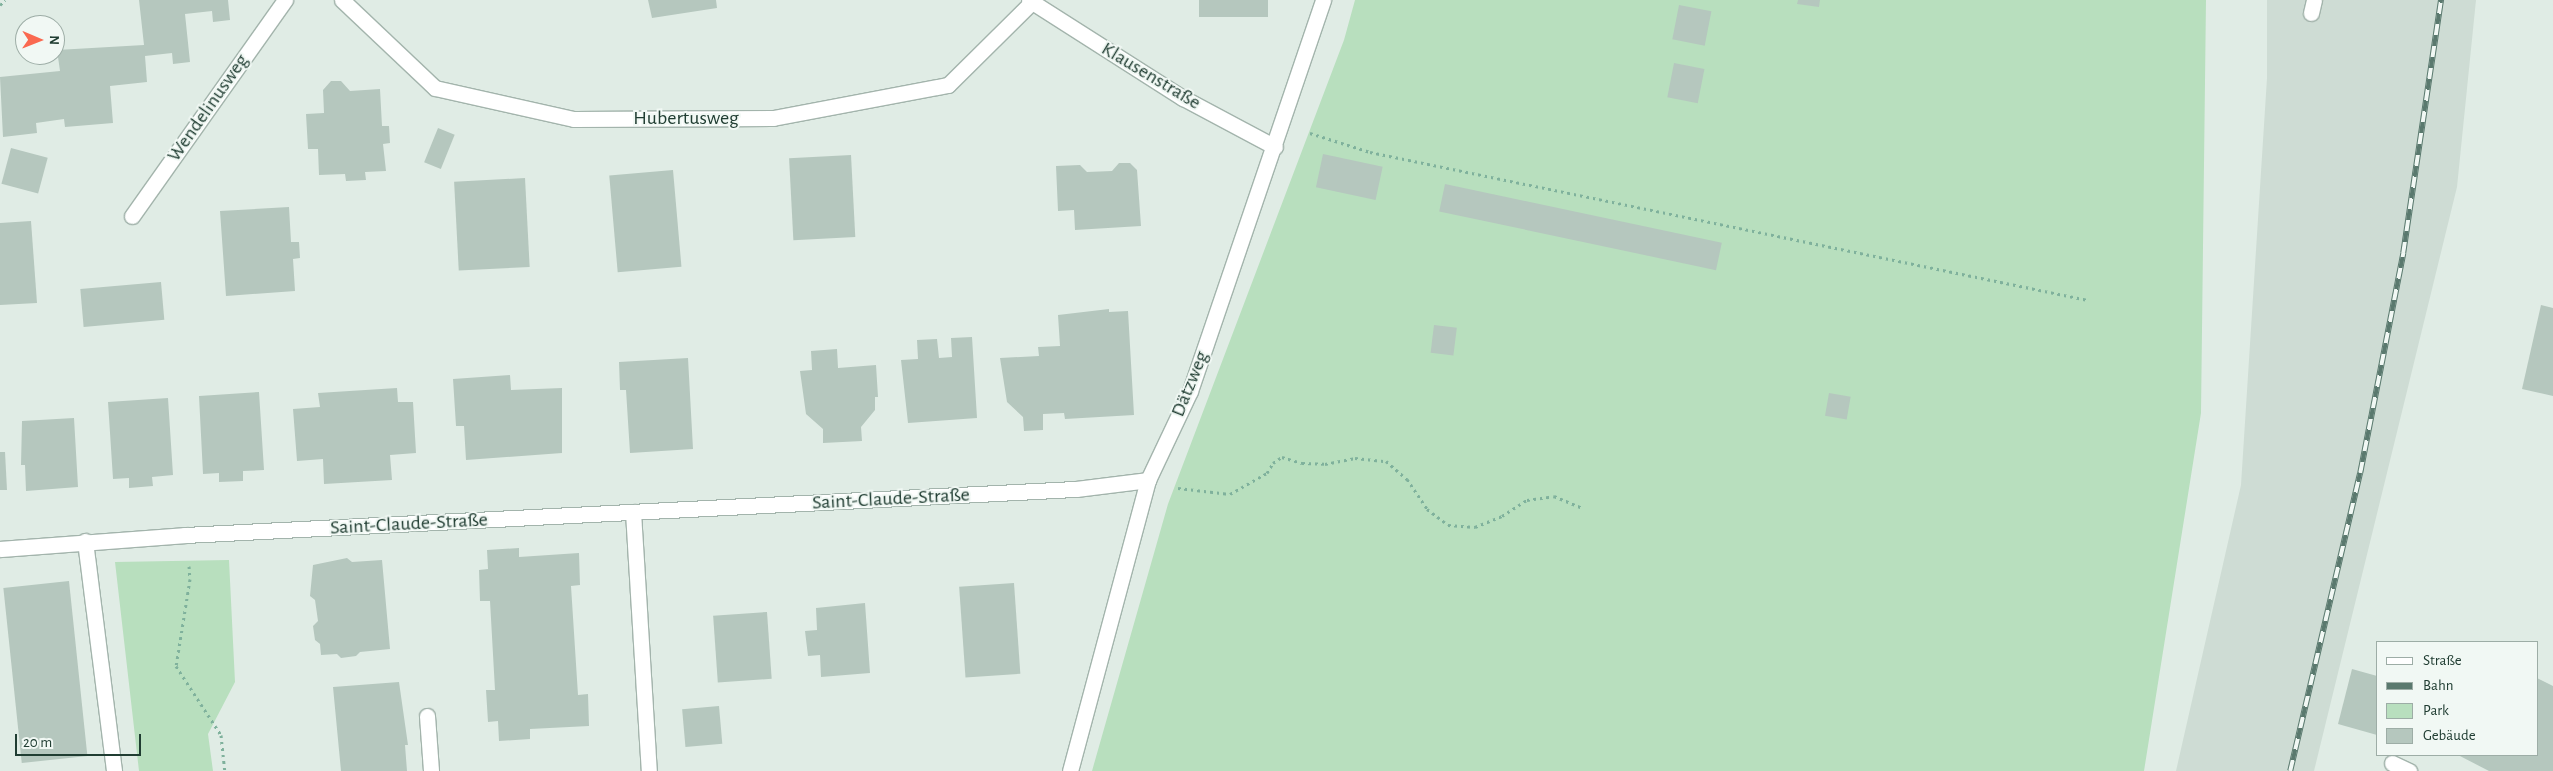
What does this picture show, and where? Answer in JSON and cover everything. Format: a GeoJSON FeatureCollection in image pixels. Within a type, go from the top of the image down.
{"type":"FeatureCollection","features":[{"type":"Feature","properties":{"kind":"street","name":"Wendelinusweg"},"geometry":{"type":"LineString","coordinates":[[132,216],[285,0]]}},
{"type":"Feature","properties":{"kind":"street","name":"Hubertusweg"},"geometry":{"type":"LineString","coordinates":[[342,0],[435,88],[574,118],[773,118],[948,85],[1031,1]]}},
{"type":"Feature","properties":{"kind":"street","name":"Dätzweg"},"geometry":{"type":"LineString","coordinates":[[1070,771],[1148,480],[1190,391],[1283,124],[1323,0]]}},
{"type":"Feature","properties":{"kind":"street","name":"Klausenstraße"},"geometry":{"type":"LineString","coordinates":[[1031,1],[1183,98],[1275,146]]}},
{"type":"Feature","properties":{"kind":"street","name":"Saint-Claude-Straße"},"geometry":{"type":"LineString","coordinates":[[0,548],[185,535],[1076,489],[1148,480]]}},
{"type":"Feature","properties":{"kind":"street"},"geometry":{"type":"LineString","coordinates":[[634,512],[649,771]]}},
{"type":"Feature","properties":{"kind":"street"},"geometry":{"type":"LineString","coordinates":[[85,541],[114,771]]}},
{"type":"Feature","properties":{"kind":"street"},"geometry":{"type":"LineString","coordinates":[[427,716],[431,771]]}},
{"type":"Feature","properties":{"kind":"street"},"geometry":{"type":"LineString","coordinates":[[2392,763],[2409,771]]}},
{"type":"Feature","properties":{"kind":"path"},"geometry":{"type":"LineString","coordinates":[[0,5],[5,0]]}},
{"type":"Feature","properties":{"kind":"path"},"geometry":{"type":"LineString","coordinates":[[1283,124],[1370,152],[2088,300]]}},
{"type":"Feature","properties":{"kind":"path"},"geometry":{"type":"LineString","coordinates":[[1148,480],[1193,491],[1230,494],[1268,473],[1273,463],[1282,457],[1302,463],[1325,464],[1355,458],[1386,461],[1407,479],[1427,510],[1448,525],[1475,526],[1502,516],[1527,500],[1554,496],[1582,508]]}},
{"type":"Feature","properties":{"kind":"path"},"geometry":{"type":"LineString","coordinates":[[185,535],[190,578],[176,666],[221,735],[225,771]]}},
{"type":"Feature","properties":{"kind":"shaded area"},"geometry":{"type":"Polygon","coordinates":[[[2267,0],[2476,0],[2457,187],[2314,771],[2176,771],[2241,485],[2267,78],[2267,0]]]}},
{"type":"Feature","properties":{"kind":"green space"},"geometry":{"type":"Polygon","coordinates":[[[1355,0],[2206,0],[2201,413],[2144,771],[1092,771],[1168,504],[1344,40],[1355,0]]]}},
{"type":"Feature","properties":{"kind":"green space"},"geometry":{"type":"Polygon","coordinates":[[[229,560],[235,682],[208,734],[213,771],[139,771],[115,562],[229,560]]]}},
{"type":"Feature","properties":{"kind":"building"},"geometry":{"type":"Polygon","coordinates":[[[139,0],[228,0],[230,20],[213,22],[212,11],[185,14],[190,62],[173,64],[172,53],[145,56],[147,82],[110,86],[113,123],[65,127],[64,119],[36,123],[37,133],[3,137],[0,77],[60,71],[59,65],[65,65],[65,50],[144,45],[139,0]]]}},
{"type":"Feature","properties":{"kind":"building"},"geometry":{"type":"Polygon","coordinates":[[[648,0],[716,0],[717,8],[652,18],[648,0]]]}},
{"type":"Feature","properties":{"kind":"building"},"geometry":{"type":"Polygon","coordinates":[[[1199,0],[1268,0],[1268,17],[1199,17],[1199,0]]]}},
{"type":"Feature","properties":{"kind":"building"},"geometry":{"type":"Polygon","coordinates":[[[1798,0],[1820,0],[1819,7],[1797,4],[1798,0]]]}},
{"type":"Feature","properties":{"kind":"building"},"geometry":{"type":"Polygon","coordinates":[[[1679,5],[1711,11],[1705,46],[1672,39],[1679,5]]]}},
{"type":"Feature","properties":{"kind":"building"},"geometry":{"type":"Polygon","coordinates":[[[1674,63],[1704,69],[1698,103],[1667,97],[1674,63]]]}},
{"type":"Feature","properties":{"kind":"building"},"geometry":{"type":"Polygon","coordinates":[[[331,81],[341,81],[350,91],[380,89],[382,126],[389,126],[390,143],[383,144],[386,171],[365,172],[366,180],[346,181],[345,174],[319,175],[318,149],[308,149],[306,114],[324,113],[323,90],[331,81]]]}},
{"type":"Feature","properties":{"kind":"building"},"geometry":{"type":"Polygon","coordinates":[[[438,128],[455,135],[441,169],[424,162],[438,128]]]}},
{"type":"Feature","properties":{"kind":"building"},"geometry":{"type":"Polygon","coordinates":[[[11,148],[48,158],[38,194],[1,184],[11,148]]]}},
{"type":"Feature","properties":{"kind":"building"},"geometry":{"type":"Polygon","coordinates":[[[1323,154],[1383,167],[1376,200],[1316,187],[1323,154]]]}},
{"type":"Feature","properties":{"kind":"building"},"geometry":{"type":"Polygon","coordinates":[[[851,155],[855,237],[793,240],[789,158],[851,155]]]}},
{"type":"Feature","properties":{"kind":"building"},"geometry":{"type":"Polygon","coordinates":[[[1119,163],[1130,163],[1137,170],[1141,226],[1075,230],[1074,210],[1058,211],[1056,166],[1080,165],[1087,172],[1112,171],[1119,163]]]}},
{"type":"Feature","properties":{"kind":"building"},"geometry":{"type":"Polygon","coordinates":[[[673,170],[681,267],[618,272],[609,176],[673,170]]]}},
{"type":"Feature","properties":{"kind":"building"},"geometry":{"type":"Polygon","coordinates":[[[525,178],[530,267],[459,271],[454,182],[525,178]]]}},
{"type":"Feature","properties":{"kind":"building"},"geometry":{"type":"Polygon","coordinates":[[[1445,184],[1722,243],[1716,270],[1439,211],[1445,184]]]}},
{"type":"Feature","properties":{"kind":"building"},"geometry":{"type":"Polygon","coordinates":[[[289,207],[291,242],[299,242],[300,258],[293,259],[295,291],[226,296],[220,211],[289,207]]]}},
{"type":"Feature","properties":{"kind":"building"},"geometry":{"type":"Polygon","coordinates":[[[31,221],[37,303],[0,305],[0,223],[31,221]]]}},
{"type":"Feature","properties":{"kind":"building"},"geometry":{"type":"Polygon","coordinates":[[[161,282],[164,320],[84,327],[80,289],[161,282]]]}},
{"type":"Feature","properties":{"kind":"building"},"geometry":{"type":"Polygon","coordinates":[[[2541,305],[2553,308],[2553,396],[2522,389],[2541,305]]]}},
{"type":"Feature","properties":{"kind":"building"},"geometry":{"type":"Polygon","coordinates":[[[1109,309],[1109,312],[1128,311],[1134,415],[1065,419],[1064,413],[1043,414],[1043,430],[1024,431],[1023,417],[1007,402],[1000,358],[1039,356],[1038,347],[1060,346],[1058,315],[1109,309]]]}},
{"type":"Feature","properties":{"kind":"building"},"geometry":{"type":"Polygon","coordinates":[[[1434,325],[1457,328],[1453,356],[1431,353],[1434,325]]]}},
{"type":"Feature","properties":{"kind":"building"},"geometry":{"type":"Polygon","coordinates":[[[972,337],[977,418],[908,423],[901,360],[918,359],[917,340],[937,339],[939,358],[952,357],[951,338],[972,337]]]}},
{"type":"Feature","properties":{"kind":"building"},"geometry":{"type":"Polygon","coordinates":[[[837,349],[838,368],[876,365],[878,397],[875,397],[875,410],[861,427],[862,441],[823,443],[823,429],[806,414],[800,371],[812,370],[811,351],[837,349]]]}},
{"type":"Feature","properties":{"kind":"building"},"geometry":{"type":"Polygon","coordinates":[[[688,358],[693,449],[630,453],[626,390],[620,390],[619,362],[688,358]]]}},
{"type":"Feature","properties":{"kind":"building"},"geometry":{"type":"Polygon","coordinates":[[[510,375],[511,390],[562,388],[562,453],[466,460],[464,426],[456,426],[453,379],[510,375]]]}},
{"type":"Feature","properties":{"kind":"building"},"geometry":{"type":"Polygon","coordinates":[[[397,388],[398,402],[413,402],[416,453],[390,455],[392,480],[324,484],[323,459],[297,461],[293,409],[320,407],[318,393],[397,388]]]}},
{"type":"Feature","properties":{"kind":"building"},"geometry":{"type":"Polygon","coordinates":[[[259,392],[264,470],[243,471],[243,481],[219,482],[219,473],[203,474],[199,396],[259,392]]]}},
{"type":"Feature","properties":{"kind":"building"},"geometry":{"type":"Polygon","coordinates":[[[1829,393],[1851,397],[1847,419],[1825,416],[1829,393]]]}},
{"type":"Feature","properties":{"kind":"building"},"geometry":{"type":"Polygon","coordinates":[[[168,398],[173,475],[152,477],[153,486],[129,488],[129,478],[113,479],[108,402],[168,398]]]}},
{"type":"Feature","properties":{"kind":"building"},"geometry":{"type":"Polygon","coordinates":[[[74,418],[78,487],[26,491],[25,465],[21,465],[22,421],[74,418]]]}},
{"type":"Feature","properties":{"kind":"building"},"geometry":{"type":"Polygon","coordinates":[[[0,452],[5,452],[7,490],[0,490],[0,452]]]}},
{"type":"Feature","properties":{"kind":"building"},"geometry":{"type":"Polygon","coordinates":[[[519,548],[519,557],[579,553],[580,585],[571,586],[578,695],[588,694],[589,726],[530,729],[530,739],[499,741],[498,721],[488,722],[486,690],[495,690],[490,601],[480,601],[479,570],[488,569],[487,550],[519,548]]]}},
{"type":"Feature","properties":{"kind":"building"},"geometry":{"type":"Polygon","coordinates":[[[347,558],[352,562],[382,560],[390,649],[360,652],[356,656],[341,658],[337,654],[321,655],[320,644],[315,640],[313,626],[318,621],[315,600],[310,596],[313,565],[347,558]]]}},
{"type":"Feature","properties":{"kind":"building"},"geometry":{"type":"Polygon","coordinates":[[[69,581],[87,756],[22,763],[3,588],[69,581]]]}},
{"type":"Feature","properties":{"kind":"building"},"geometry":{"type":"Polygon","coordinates":[[[1014,583],[1020,674],[965,678],[959,587],[1014,583]]]}},
{"type":"Feature","properties":{"kind":"building"},"geometry":{"type":"Polygon","coordinates":[[[865,603],[870,673],[821,677],[820,655],[808,656],[805,631],[817,630],[816,608],[865,603]]]}},
{"type":"Feature","properties":{"kind":"building"},"geometry":{"type":"Polygon","coordinates":[[[767,612],[772,679],[718,683],[713,616],[767,612]]]}},
{"type":"Feature","properties":{"kind":"building"},"geometry":{"type":"Polygon","coordinates":[[[2352,669],[2376,676],[2376,735],[2338,724],[2352,669]]]}},
{"type":"Feature","properties":{"kind":"building"},"geometry":{"type":"Polygon","coordinates":[[[2538,678],[2553,686],[2553,771],[2489,771],[2460,756],[2538,756],[2538,678]]]}},
{"type":"Feature","properties":{"kind":"building"},"geometry":{"type":"Polygon","coordinates":[[[399,682],[408,745],[405,745],[407,771],[341,771],[333,687],[399,682]]]}},
{"type":"Feature","properties":{"kind":"building"},"geometry":{"type":"Polygon","coordinates":[[[719,706],[722,744],[685,747],[682,709],[719,706]]]}},
{"type":"Feature","properties":{"kind":"railway"},"geometry":{"type":"LineString","coordinates":[[2290,771],[2360,473],[2403,253],[2441,0]]}}]}
